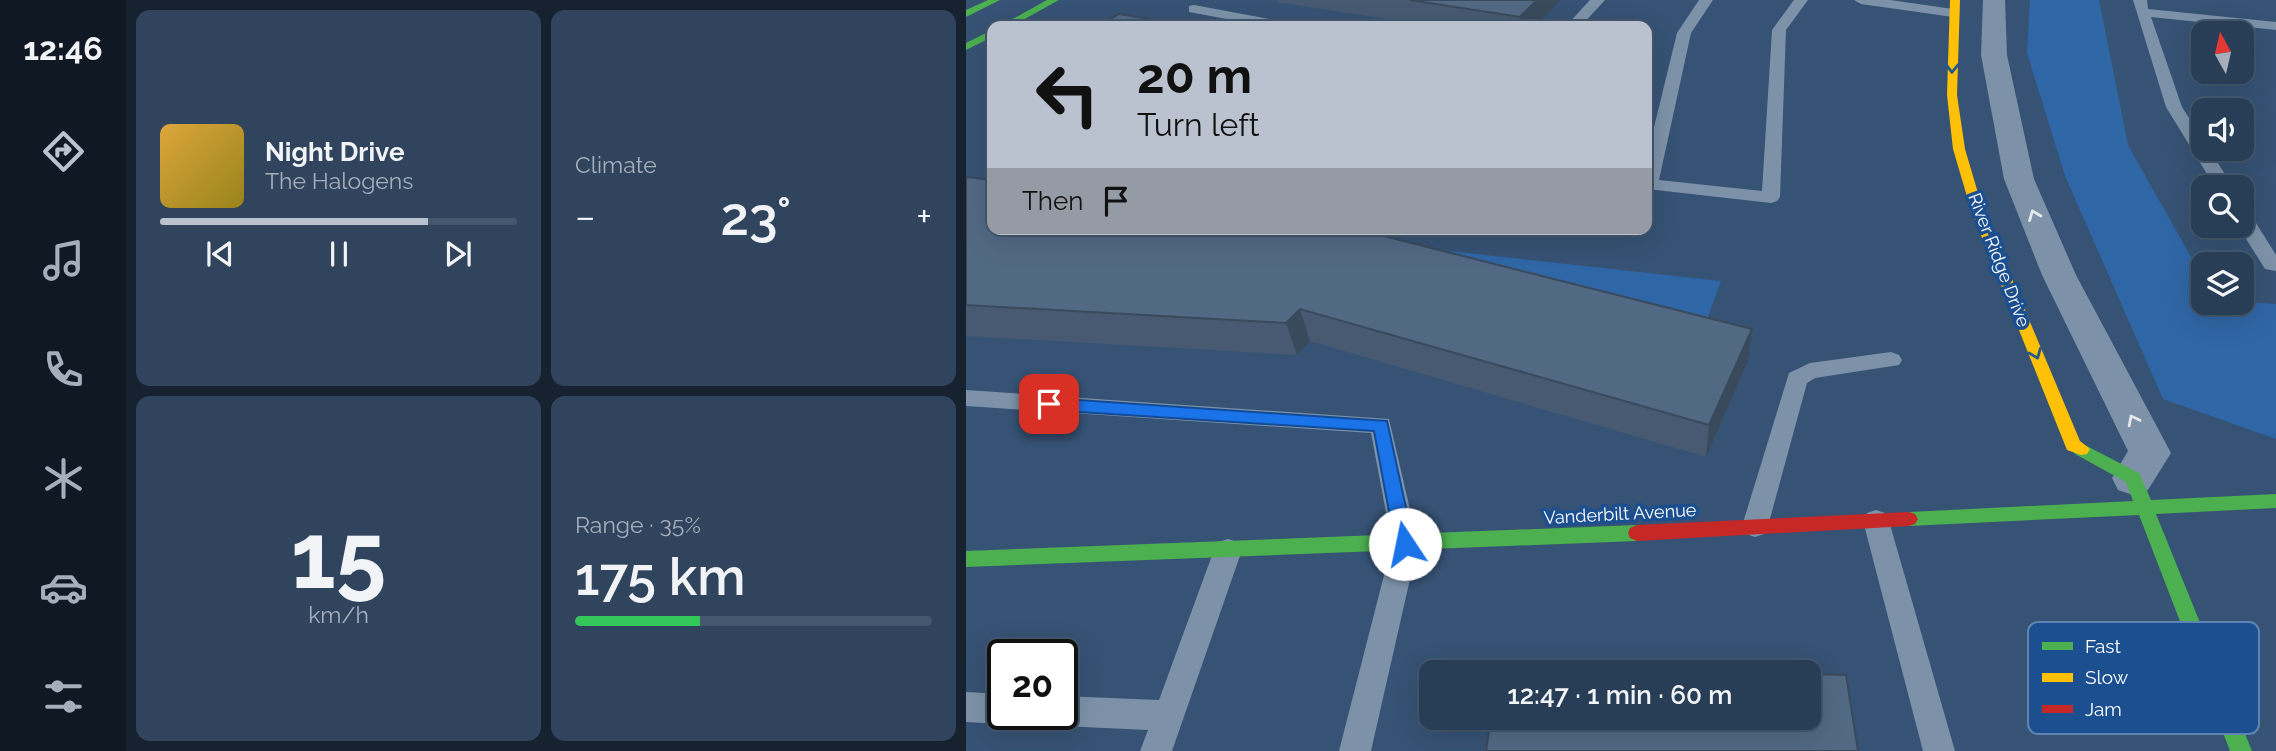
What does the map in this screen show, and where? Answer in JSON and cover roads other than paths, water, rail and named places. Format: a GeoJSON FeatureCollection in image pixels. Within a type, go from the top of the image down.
{"type":"FeatureCollection","features":[{"type":"Feature","properties":{"kind":"street"},"geometry":{"type":"LineString","coordinates":[[966,14],[995,0]]}},
{"type":"Feature","properties":{"kind":"street"},"geometry":{"type":"LineString","coordinates":[[1014,21],[1054,0]]}},
{"type":"Feature","properties":{"kind":"street"},"geometry":{"type":"LineString","coordinates":[[1994,0],[1994,55],[2020,179],[2059,275],[2150,453],[2138,491],[2189,622]]}},
{"type":"Feature","properties":{"kind":"street","name":"River Ridge Drive"},"geometry":{"type":"LineString","coordinates":[[1954,6],[1952,95],[1959,149],[1977,210],[2073,445],[2138,491]]}},
{"type":"Feature","properties":{"kind":"street"},"geometry":{"type":"LineString","coordinates":[[966,47],[987,36]]}},
{"type":"Feature","properties":{"kind":"street","name":"Vanderbilt Avenue"},"geometry":{"type":"LineString","coordinates":[[966,559],[1405,544],[1876,521],[2138,491],[2276,501]]}},
{"type":"Feature","properties":{"kind":"street"},"geometry":{"type":"LineString","coordinates":[[2234,734],[2241,751]]}},
{"type":"Feature","properties":{"kind":"lane"},"geometry":{"type":"LineString","coordinates":[[1210,0],[1194,9],[1258,21]]}},
{"type":"Feature","properties":{"kind":"lane"},"geometry":{"type":"LineString","coordinates":[[1578,21],[1598,0]]}},
{"type":"Feature","properties":{"kind":"lane"},"geometry":{"type":"LineString","coordinates":[[1652,171],[1684,33],[1706,0]]}},
{"type":"Feature","properties":{"kind":"lane"},"geometry":{"type":"LineString","coordinates":[[1652,184],[1771,197],[1779,30],[1801,0]]}},
{"type":"Feature","properties":{"kind":"lane"},"geometry":{"type":"LineString","coordinates":[[1861,0],[1954,6]]}},
{"type":"Feature","properties":{"kind":"lane"},"geometry":{"type":"LineString","coordinates":[[2216,175],[2174,107],[2141,6],[2276,26]]}},
{"type":"Feature","properties":{"kind":"lane"},"geometry":{"type":"LineString","coordinates":[[2254,236],[2272,265],[2276,265]]}},
{"type":"Feature","properties":{"kind":"lane"},"geometry":{"type":"LineString","coordinates":[[1755,526],[1797,380],[1810,371],[1891,360]]}},
{"type":"Feature","properties":{"kind":"lane"},"geometry":{"type":"LineString","coordinates":[[966,398],[1381,425],[1405,544],[1355,751]]}},
{"type":"Feature","properties":{"kind":"lane"},"geometry":{"type":"LineString","coordinates":[[1876,521],[1939,751]]}},
{"type":"Feature","properties":{"kind":"lane"},"geometry":{"type":"LineString","coordinates":[[1156,751],[1228,550]]}},
{"type":"Feature","properties":{"kind":"lane"},"geometry":{"type":"LineString","coordinates":[[966,707],[987,708]]}},
{"type":"Feature","properties":{"kind":"lane"},"geometry":{"type":"LineString","coordinates":[[1078,712],[1168,716]]}}]}
